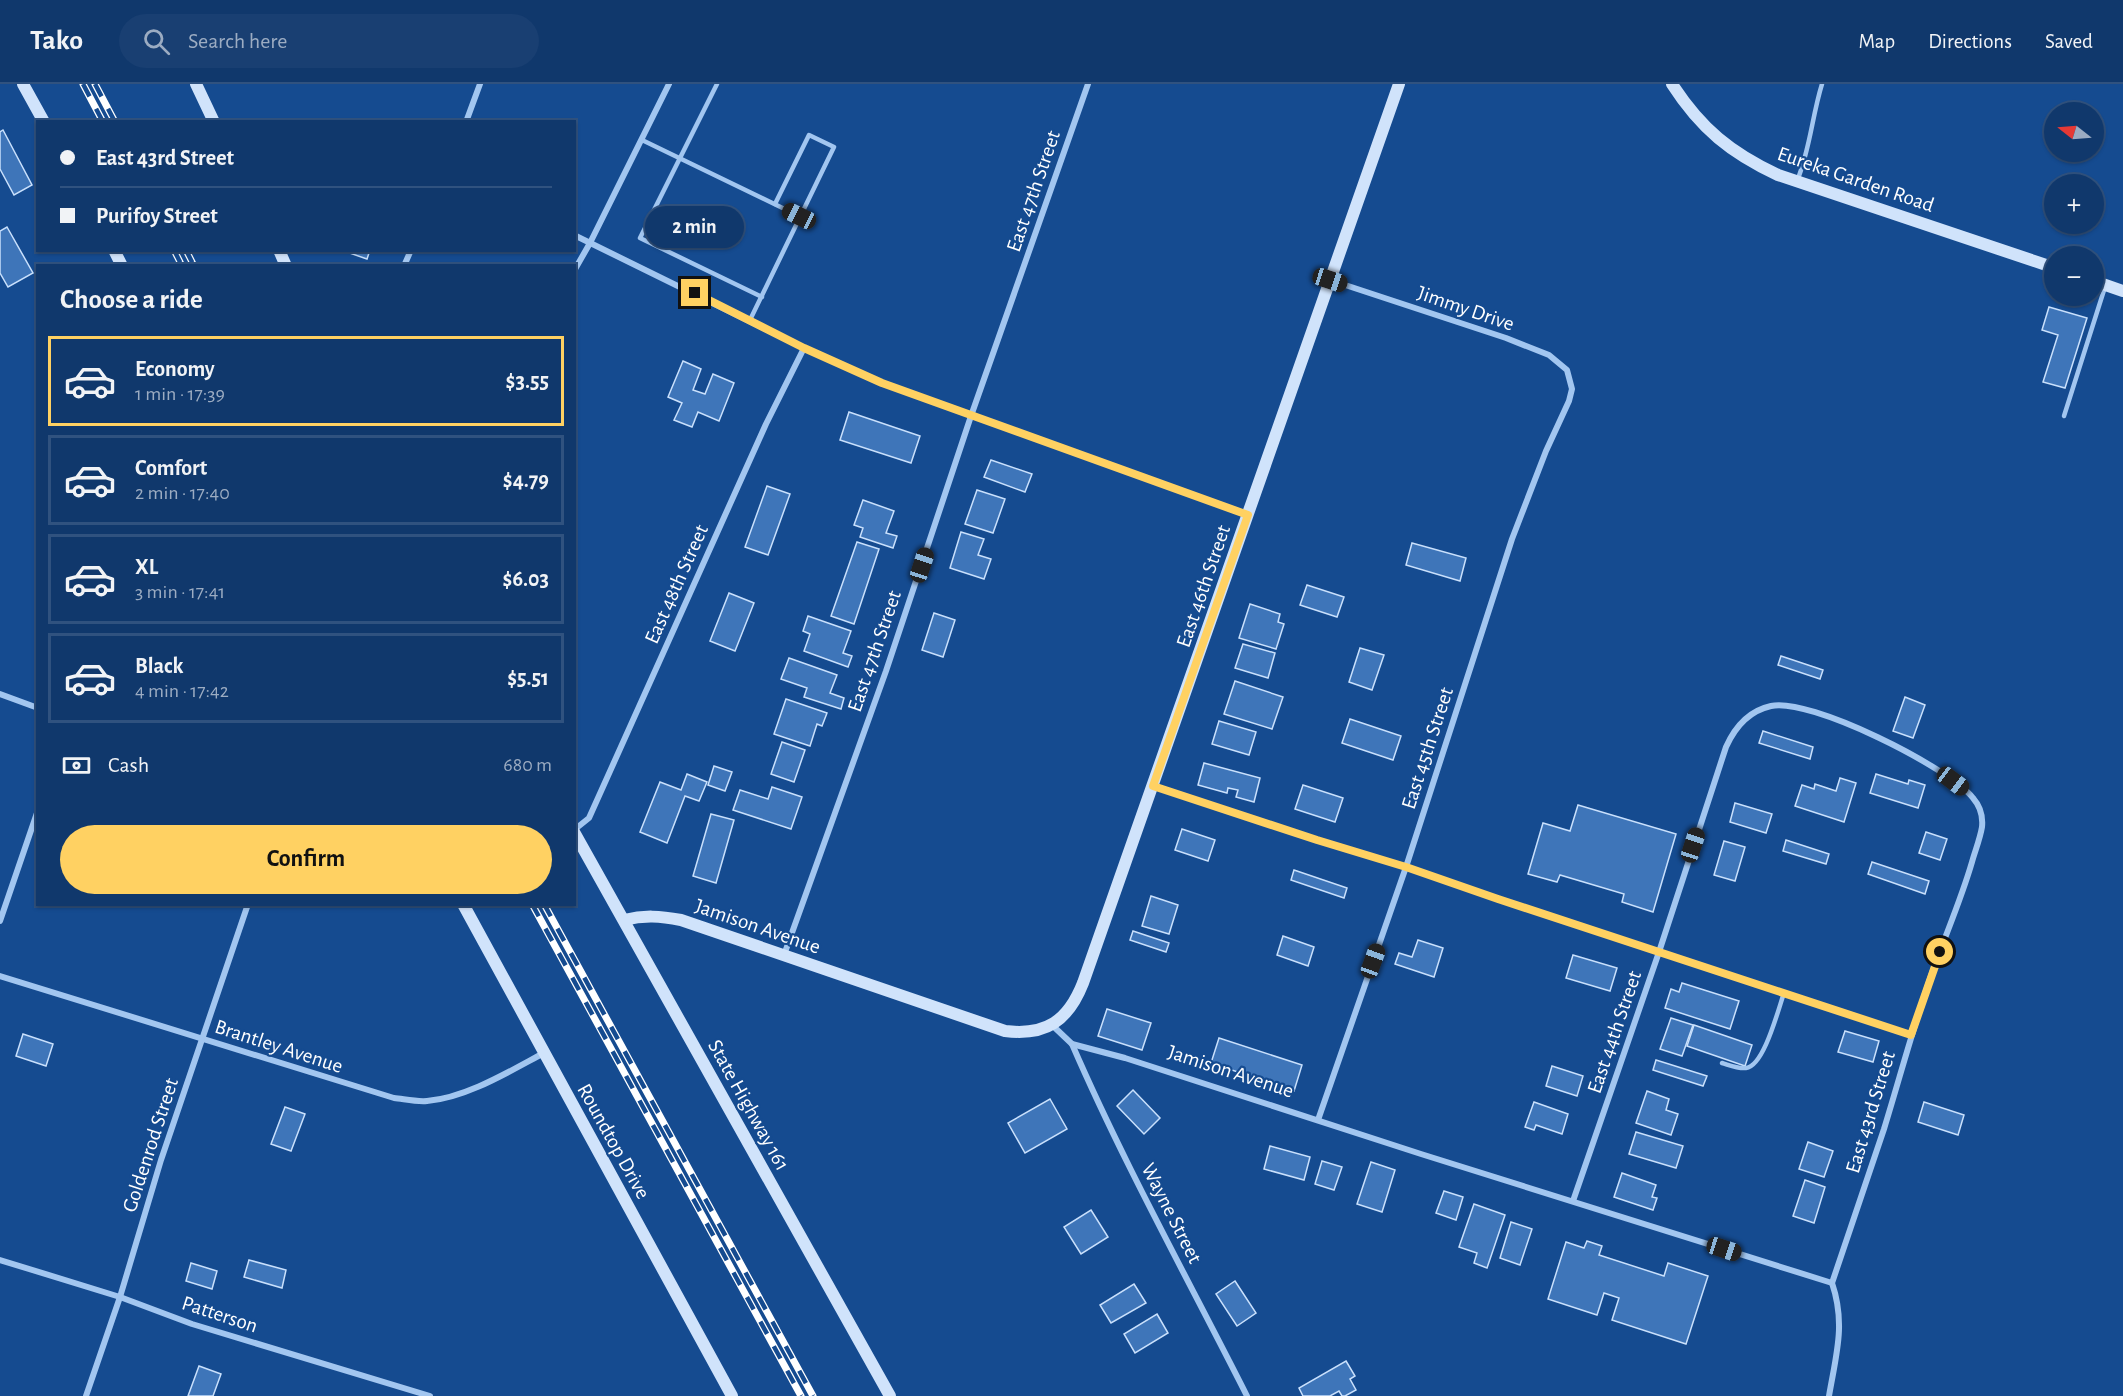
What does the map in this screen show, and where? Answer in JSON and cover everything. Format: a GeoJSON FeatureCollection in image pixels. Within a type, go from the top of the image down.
{"type":"FeatureCollection","features":[{"type":"Feature","properties":{"kind":"street"},"geometry":{"type":"LineString","coordinates":[[23,84],[43,120]]}},
{"type":"Feature","properties":{"kind":"street"},"geometry":{"type":"LineString","coordinates":[[196,84],[213,120]]}},
{"type":"Feature","properties":{"kind":"street"},"geometry":{"type":"LineString","coordinates":[[467,120],[480,84]]}},
{"type":"Feature","properties":{"kind":"street"},"geometry":{"type":"LineString","coordinates":[[576,268],[669,84]]}},
{"type":"Feature","properties":{"kind":"street","name":"East 47th Street"},"geometry":{"type":"LineString","coordinates":[[784,956],[886,671],[971,416],[1088,84]]}},
{"type":"Feature","properties":{"kind":"street","name":"East 46th Street"},"geometry":{"type":"LineString","coordinates":[[1052,1025],[1066,1014],[1077,1000],[1399,84]]}},
{"type":"Feature","properties":{"kind":"street","name":"Eureka Garden Road"},"geometry":{"type":"LineString","coordinates":[[1672,84],[1700,123],[1750,162],[1797,181],[2044,264]]}},
{"type":"Feature","properties":{"kind":"street"},"geometry":{"type":"LineString","coordinates":[[576,236],[804,348],[882,383],[1248,515]]}},
{"type":"Feature","properties":{"kind":"street","name":"Jimmy Drive"},"geometry":{"type":"LineString","coordinates":[[1330,280],[1506,338],[1549,355],[1567,370],[1572,388]]}},
{"type":"Feature","properties":{"kind":"street"},"geometry":{"type":"LineString","coordinates":[[2104,284],[2123,291]]}},
{"type":"Feature","properties":{"kind":"street","name":"East 48th Street"},"geometry":{"type":"LineString","coordinates":[[576,829],[589,818],[761,435],[804,348]]}},
{"type":"Feature","properties":{"kind":"street","name":"East 45th Street"},"geometry":{"type":"LineString","coordinates":[[1318,1120],[1406,867],[1512,539],[1546,451],[1569,401],[1572,388]]}},
{"type":"Feature","properties":{"kind":"street"},"geometry":{"type":"LineString","coordinates":[[0,694],[36,707]]}},
{"type":"Feature","properties":{"kind":"street","name":"East 44th Street"},"geometry":{"type":"LineString","coordinates":[[1573,1201],[1659,952],[1726,747],[1743,720],[1756,711],[1771,706],[1787,705],[1824,716],[1902,749],[1953,781]]}},
{"type":"Feature","properties":{"kind":"street","name":"East 43rd Street"},"geometry":{"type":"LineString","coordinates":[[1832,1283],[1884,1128],[1911,1035],[1962,896],[1982,826],[1977,804],[1972,796],[1953,781]]}},
{"type":"Feature","properties":{"kind":"street"},"geometry":{"type":"LineString","coordinates":[[1153,786],[1406,867],[1911,1035]]}},
{"type":"Feature","properties":{"kind":"street"},"geometry":{"type":"LineString","coordinates":[[0,921],[36,816]]}},
{"type":"Feature","properties":{"kind":"street","name":"State Highway 161"},"geometry":{"type":"LineString","coordinates":[[576,835],[890,1396]]}},
{"type":"Feature","properties":{"kind":"street","name":"Goldenrod Street"},"geometry":{"type":"LineString","coordinates":[[86,1396],[120,1298],[161,1160],[247,906]]}},
{"type":"Feature","properties":{"kind":"street","name":"Roundtop Drive"},"geometry":{"type":"LineString","coordinates":[[464,906],[729,1395]]}},
{"type":"Feature","properties":{"kind":"street","name":"Jamison Avenue"},"geometry":{"type":"LineString","coordinates":[[624,920],[642,916],[681,920],[1005,1031],[1029,1032],[1052,1025],[1072,1044],[1125,1058],[1832,1283]]}},
{"type":"Feature","properties":{"kind":"street","name":"Brantley Avenue"},"geometry":{"type":"LineString","coordinates":[[0,976],[394,1098],[425,1101],[447,1098],[544,1053]]}},
{"type":"Feature","properties":{"kind":"street","name":"Wayne Street"},"geometry":{"type":"LineString","coordinates":[[1072,1044],[1092,1092],[1145,1199],[1247,1396]]}},
{"type":"Feature","properties":{"kind":"street","name":"Patterson"},"geometry":{"type":"LineString","coordinates":[[0,1260],[120,1298],[192,1324],[430,1396]]}},
{"type":"Feature","properties":{"kind":"street"},"geometry":{"type":"LineString","coordinates":[[1829,1396],[1841,1319],[1832,1283]]}},
{"type":"Feature","properties":{"kind":"lane"},"geometry":{"type":"LineString","coordinates":[[717,84],[640,238],[762,297]]}},
{"type":"Feature","properties":{"kind":"lane"},"geometry":{"type":"LineString","coordinates":[[1797,181],[1808,152],[1811,124],[1822,84]]}},
{"type":"Feature","properties":{"kind":"lane"},"geometry":{"type":"LineString","coordinates":[[750,320],[834,147],[810,135],[776,204]]}},
{"type":"Feature","properties":{"kind":"lane"},"geometry":{"type":"LineString","coordinates":[[642,140],[799,216]]}},
{"type":"Feature","properties":{"kind":"lane"},"geometry":{"type":"LineString","coordinates":[[2064,416],[2094,306]]}},
{"type":"Feature","properties":{"kind":"lane"},"geometry":{"type":"LineString","coordinates":[[1722,1063],[1744,1069],[1756,1062],[1764,1050],[1784,993]]}},
{"type":"Feature","properties":{"kind":"building"},"geometry":{"type":"Polygon","coordinates":[[[3,130],[32,185],[14,195],[0,169],[0,132],[3,130]]]}},
{"type":"Feature","properties":{"kind":"building"},"geometry":{"type":"Polygon","coordinates":[[[7,227],[33,273],[8,287],[0,273],[0,231],[7,227]]]}},
{"type":"Feature","properties":{"kind":"building"},"geometry":{"type":"Polygon","coordinates":[[[347,252],[369,252],[367,259],[347,252]]]}},
{"type":"Feature","properties":{"kind":"building"},"geometry":{"type":"Polygon","coordinates":[[[2049,307],[2087,318],[2065,388],[2043,382],[2058,335],[2042,330],[2049,307]]]}},
{"type":"Feature","properties":{"kind":"building"},"geometry":{"type":"Polygon","coordinates":[[[683,361],[701,369],[693,390],[705,394],[713,374],[734,383],[719,421],[698,412],[692,427],[674,420],[682,403],[668,397],[683,361]]]}},
{"type":"Feature","properties":{"kind":"building"},"geometry":{"type":"Polygon","coordinates":[[[849,412],[920,436],[911,463],[840,440],[849,412]]]}},
{"type":"Feature","properties":{"kind":"building"},"geometry":{"type":"Polygon","coordinates":[[[991,460],[1032,474],[1025,492],[984,477],[991,460]]]}},
{"type":"Feature","properties":{"kind":"building"},"geometry":{"type":"Polygon","coordinates":[[[767,486],[790,494],[768,555],[745,547],[767,486]]]}},
{"type":"Feature","properties":{"kind":"building"},"geometry":{"type":"Polygon","coordinates":[[[977,490],[1005,499],[993,533],[965,524],[977,490]]]}},
{"type":"Feature","properties":{"kind":"building"},"geometry":{"type":"Polygon","coordinates":[[[863,500],[894,511],[886,533],[897,536],[893,548],[860,537],[863,528],[854,525],[863,500]]]}},
{"type":"Feature","properties":{"kind":"building"},"geometry":{"type":"Polygon","coordinates":[[[961,532],[984,539],[978,555],[991,559],[984,579],[950,568],[961,532]]]}},
{"type":"Feature","properties":{"kind":"building"},"geometry":{"type":"Polygon","coordinates":[[[857,542],[879,549],[854,624],[831,616],[857,542]]]}},
{"type":"Feature","properties":{"kind":"building"},"geometry":{"type":"Polygon","coordinates":[[[1412,543],[1466,558],[1460,581],[1406,565],[1412,543]]]}},
{"type":"Feature","properties":{"kind":"building"},"geometry":{"type":"Polygon","coordinates":[[[1307,585],[1344,597],[1337,617],[1300,605],[1307,585]]]}},
{"type":"Feature","properties":{"kind":"building"},"geometry":{"type":"Polygon","coordinates":[[[729,593],[754,603],[735,651],[710,641],[729,593]]]}},
{"type":"Feature","properties":{"kind":"building"},"geometry":{"type":"Polygon","coordinates":[[[1250,604],[1280,614],[1278,622],[1284,624],[1276,649],[1239,638],[1250,604]]]}},
{"type":"Feature","properties":{"kind":"building"},"geometry":{"type":"Polygon","coordinates":[[[934,613],[955,620],[943,657],[922,650],[934,613]]]}},
{"type":"Feature","properties":{"kind":"building"},"geometry":{"type":"Polygon","coordinates":[[[808,616],[851,631],[843,653],[852,656],[848,667],[804,651],[810,634],[803,631],[808,616]]]}},
{"type":"Feature","properties":{"kind":"building"},"geometry":{"type":"Polygon","coordinates":[[[1243,644],[1275,653],[1268,678],[1235,668],[1243,644]]]}},
{"type":"Feature","properties":{"kind":"building"},"geometry":{"type":"Polygon","coordinates":[[[1360,648],[1384,655],[1372,690],[1349,682],[1360,648]]]}},
{"type":"Feature","properties":{"kind":"building"},"geometry":{"type":"Polygon","coordinates":[[[1781,656],[1823,670],[1820,679],[1778,665],[1781,656]]]}},
{"type":"Feature","properties":{"kind":"building"},"geometry":{"type":"Polygon","coordinates":[[[789,658],[837,675],[830,693],[844,698],[841,709],[804,697],[807,688],[781,679],[789,658]]]}},
{"type":"Feature","properties":{"kind":"building"},"geometry":{"type":"Polygon","coordinates":[[[1235,681],[1283,697],[1272,729],[1224,714],[1235,681]]]}},
{"type":"Feature","properties":{"kind":"building"},"geometry":{"type":"Polygon","coordinates":[[[1905,697],[1925,705],[1913,738],[1893,731],[1905,697]]]}},
{"type":"Feature","properties":{"kind":"building"},"geometry":{"type":"Polygon","coordinates":[[[786,699],[827,713],[822,726],[817,724],[810,746],[774,734],[786,699]]]}},
{"type":"Feature","properties":{"kind":"building"},"geometry":{"type":"Polygon","coordinates":[[[1350,719],[1401,736],[1393,760],[1342,743],[1350,719]]]}},
{"type":"Feature","properties":{"kind":"building"},"geometry":{"type":"Polygon","coordinates":[[[1219,721],[1256,732],[1249,755],[1212,744],[1219,721]]]}},
{"type":"Feature","properties":{"kind":"building"},"geometry":{"type":"Polygon","coordinates":[[[1763,731],[1813,747],[1810,759],[1759,743],[1763,731]]]}},
{"type":"Feature","properties":{"kind":"building"},"geometry":{"type":"Polygon","coordinates":[[[782,742],[805,750],[794,782],[771,774],[782,742]]]}},
{"type":"Feature","properties":{"kind":"building"},"geometry":{"type":"Polygon","coordinates":[[[1204,763],[1260,778],[1254,802],[1236,797],[1238,790],[1228,788],[1227,793],[1198,785],[1204,763]]]}},
{"type":"Feature","properties":{"kind":"building"},"geometry":{"type":"Polygon","coordinates":[[[714,766],[732,772],[725,791],[708,785],[714,766]]]}},
{"type":"Feature","properties":{"kind":"building"},"geometry":{"type":"Polygon","coordinates":[[[687,774],[707,782],[699,801],[685,796],[667,843],[640,832],[660,782],[681,790],[687,774]]]}},
{"type":"Feature","properties":{"kind":"building"},"geometry":{"type":"Polygon","coordinates":[[[1876,774],[1908,784],[1909,780],[1925,785],[1918,808],[1870,793],[1876,774]]]}},
{"type":"Feature","properties":{"kind":"building"},"geometry":{"type":"Polygon","coordinates":[[[1840,778],[1856,783],[1844,822],[1795,806],[1802,785],[1814,789],[1815,784],[1836,791],[1840,778]]]}},
{"type":"Feature","properties":{"kind":"building"},"geometry":{"type":"Polygon","coordinates":[[[1303,785],[1343,798],[1335,822],[1295,809],[1303,785]]]}},
{"type":"Feature","properties":{"kind":"building"},"geometry":{"type":"Polygon","coordinates":[[[772,787],[802,797],[791,829],[733,810],[740,790],[768,799],[772,787]]]}},
{"type":"Feature","properties":{"kind":"building"},"geometry":{"type":"Polygon","coordinates":[[[1735,803],[1772,814],[1766,833],[1730,822],[1735,803]]]}},
{"type":"Feature","properties":{"kind":"building"},"geometry":{"type":"Polygon","coordinates":[[[1578,805],[1676,834],[1653,912],[1622,902],[1624,894],[1560,875],[1557,882],[1528,874],[1543,823],[1570,831],[1578,805]]]}},
{"type":"Feature","properties":{"kind":"building"},"geometry":{"type":"Polygon","coordinates":[[[711,814],[734,820],[716,883],[693,876],[711,814]]]}},
{"type":"Feature","properties":{"kind":"building"},"geometry":{"type":"Polygon","coordinates":[[[1182,829],[1215,840],[1208,861],[1175,850],[1182,829]]]}},
{"type":"Feature","properties":{"kind":"building"},"geometry":{"type":"Polygon","coordinates":[[[1926,832],[1947,839],[1940,860],[1919,853],[1926,832]]]}},
{"type":"Feature","properties":{"kind":"building"},"geometry":{"type":"Polygon","coordinates":[[[1786,840],[1829,854],[1826,864],[1783,851],[1786,840]]]}},
{"type":"Feature","properties":{"kind":"building"},"geometry":{"type":"Polygon","coordinates":[[[1724,841],[1745,847],[1735,881],[1714,875],[1724,841]]]}},
{"type":"Feature","properties":{"kind":"building"},"geometry":{"type":"Polygon","coordinates":[[[1872,862],[1929,881],[1925,894],[1868,874],[1872,862]]]}},
{"type":"Feature","properties":{"kind":"building"},"geometry":{"type":"Polygon","coordinates":[[[1294,870],[1347,888],[1344,898],[1291,880],[1294,870]]]}},
{"type":"Feature","properties":{"kind":"building"},"geometry":{"type":"Polygon","coordinates":[[[1151,896],[1178,905],[1169,934],[1142,926],[1151,896]]]}},
{"type":"Feature","properties":{"kind":"building"},"geometry":{"type":"Polygon","coordinates":[[[1133,931],[1169,943],[1166,952],[1130,940],[1133,931]]]}},
{"type":"Feature","properties":{"kind":"building"},"geometry":{"type":"Polygon","coordinates":[[[1283,936],[1314,947],[1308,966],[1277,955],[1283,936]]]}},
{"type":"Feature","properties":{"kind":"building"},"geometry":{"type":"Polygon","coordinates":[[[1418,940],[1443,948],[1434,977],[1395,964],[1399,953],[1412,957],[1418,940]]]}},
{"type":"Feature","properties":{"kind":"building"},"geometry":{"type":"Polygon","coordinates":[[[1573,955],[1617,968],[1610,991],[1566,978],[1573,955]]]}},
{"type":"Feature","properties":{"kind":"building"},"geometry":{"type":"Polygon","coordinates":[[[1682,983],[1739,1001],[1730,1029],[1665,1008],[1671,989],[1679,992],[1682,983]]]}},
{"type":"Feature","properties":{"kind":"building"},"geometry":{"type":"Polygon","coordinates":[[[1107,1009],[1151,1023],[1142,1050],[1098,1036],[1107,1009]]]}},
{"type":"Feature","properties":{"kind":"building"},"geometry":{"type":"Polygon","coordinates":[[[1671,1018],[1693,1025],[1682,1056],[1660,1049],[1671,1018]]]}},
{"type":"Feature","properties":{"kind":"building"},"geometry":{"type":"Polygon","coordinates":[[[1694,1025],[1752,1045],[1745,1066],[1687,1046],[1694,1025]]]}},
{"type":"Feature","properties":{"kind":"building"},"geometry":{"type":"Polygon","coordinates":[[[1845,1031],[1879,1041],[1873,1062],[1838,1052],[1845,1031]]]}},
{"type":"Feature","properties":{"kind":"building"},"geometry":{"type":"Polygon","coordinates":[[[23,1034],[53,1044],[46,1066],[16,1056],[23,1034]]]}},
{"type":"Feature","properties":{"kind":"building"},"geometry":{"type":"Polygon","coordinates":[[[1219,1038],[1302,1065],[1294,1091],[1211,1063],[1219,1038]]]}},
{"type":"Feature","properties":{"kind":"building"},"geometry":{"type":"Polygon","coordinates":[[[1656,1060],[1707,1076],[1703,1086],[1653,1070],[1656,1060]]]}},
{"type":"Feature","properties":{"kind":"building"},"geometry":{"type":"Polygon","coordinates":[[[1552,1066],[1583,1076],[1577,1096],[1546,1086],[1552,1066]]]}},
{"type":"Feature","properties":{"kind":"building"},"geometry":{"type":"Polygon","coordinates":[[[1133,1090],[1160,1118],[1144,1134],[1117,1106],[1133,1090]]]}},
{"type":"Feature","properties":{"kind":"building"},"geometry":{"type":"Polygon","coordinates":[[[1647,1091],[1669,1099],[1666,1110],[1678,1114],[1671,1135],[1636,1123],[1647,1091]]]}},
{"type":"Feature","properties":{"kind":"building"},"geometry":{"type":"Polygon","coordinates":[[[1050,1099],[1067,1129],[1025,1153],[1008,1123],[1050,1099]]]}},
{"type":"Feature","properties":{"kind":"building"},"geometry":{"type":"Polygon","coordinates":[[[1534,1102],[1568,1114],[1562,1134],[1536,1125],[1534,1130],[1525,1127],[1534,1102]]]}},
{"type":"Feature","properties":{"kind":"building"},"geometry":{"type":"Polygon","coordinates":[[[1924,1102],[1964,1115],[1958,1135],[1918,1122],[1924,1102]]]}},
{"type":"Feature","properties":{"kind":"building"},"geometry":{"type":"Polygon","coordinates":[[[285,1107],[305,1114],[291,1151],[271,1144],[285,1107]]]}},
{"type":"Feature","properties":{"kind":"building"},"geometry":{"type":"Polygon","coordinates":[[[1636,1132],[1683,1146],[1676,1168],[1629,1154],[1636,1132]]]}},
{"type":"Feature","properties":{"kind":"building"},"geometry":{"type":"Polygon","coordinates":[[[1808,1142],[1833,1151],[1824,1177],[1799,1169],[1808,1142]]]}},
{"type":"Feature","properties":{"kind":"building"},"geometry":{"type":"Polygon","coordinates":[[[1270,1146],[1310,1157],[1304,1180],[1264,1169],[1270,1146]]]}},
{"type":"Feature","properties":{"kind":"building"},"geometry":{"type":"Polygon","coordinates":[[[1322,1161],[1342,1167],[1334,1190],[1315,1184],[1322,1161]]]}},
{"type":"Feature","properties":{"kind":"building"},"geometry":{"type":"Polygon","coordinates":[[[1371,1162],[1395,1170],[1382,1212],[1357,1204],[1371,1162]]]}},
{"type":"Feature","properties":{"kind":"building"},"geometry":{"type":"Polygon","coordinates":[[[1622,1173],[1656,1185],[1652,1197],[1657,1198],[1653,1210],[1614,1197],[1622,1173]]]}},
{"type":"Feature","properties":{"kind":"building"},"geometry":{"type":"Polygon","coordinates":[[[1805,1180],[1825,1187],[1814,1223],[1793,1216],[1805,1180]]]}},
{"type":"Feature","properties":{"kind":"building"},"geometry":{"type":"Polygon","coordinates":[[[1444,1191],[1463,1197],[1456,1220],[1436,1213],[1444,1191]]]}},
{"type":"Feature","properties":{"kind":"building"},"geometry":{"type":"Polygon","coordinates":[[[1474,1204],[1505,1215],[1487,1268],[1474,1263],[1477,1253],[1459,1247],[1474,1204]]]}},
{"type":"Feature","properties":{"kind":"building"},"geometry":{"type":"Polygon","coordinates":[[[1091,1210],[1108,1237],[1081,1254],[1064,1227],[1091,1210]]]}},
{"type":"Feature","properties":{"kind":"building"},"geometry":{"type":"Polygon","coordinates":[[[1511,1222],[1532,1229],[1520,1265],[1500,1258],[1511,1222]]]}},
{"type":"Feature","properties":{"kind":"building"},"geometry":{"type":"Polygon","coordinates":[[[1587,1241],[1602,1246],[1599,1255],[1664,1276],[1668,1263],[1708,1276],[1686,1344],[1612,1320],[1619,1298],[1604,1293],[1597,1315],[1548,1299],[1566,1242],[1584,1248],[1587,1241]]]}},
{"type":"Feature","properties":{"kind":"building"},"geometry":{"type":"Polygon","coordinates":[[[249,1260],[286,1270],[282,1288],[244,1277],[249,1260]]]}},
{"type":"Feature","properties":{"kind":"building"},"geometry":{"type":"Polygon","coordinates":[[[191,1263],[217,1271],[212,1289],[186,1281],[191,1263]]]}},
{"type":"Feature","properties":{"kind":"building"},"geometry":{"type":"Polygon","coordinates":[[[1235,1281],[1256,1313],[1237,1326],[1216,1294],[1235,1281]]]}},
{"type":"Feature","properties":{"kind":"building"},"geometry":{"type":"Polygon","coordinates":[[[1134,1284],[1146,1303],[1111,1323],[1100,1305],[1134,1284]]]}},
{"type":"Feature","properties":{"kind":"building"},"geometry":{"type":"Polygon","coordinates":[[[1157,1314],[1168,1333],[1135,1353],[1124,1334],[1157,1314]]]}},
{"type":"Feature","properties":{"kind":"building"},"geometry":{"type":"Polygon","coordinates":[[[1346,1361],[1355,1376],[1350,1379],[1356,1390],[1345,1396],[1342,1396],[1339,1391],[1330,1396],[1303,1396],[1299,1388],[1346,1361]]]}},
{"type":"Feature","properties":{"kind":"building"},"geometry":{"type":"Polygon","coordinates":[[[199,1366],[221,1374],[213,1396],[188,1396],[199,1366]]]}},
{"type":"Feature","properties":{"kind":"railway"},"geometry":{"type":"LineString","coordinates":[[83,84],[102,120]]}},
{"type":"Feature","properties":{"kind":"railway"},"geometry":{"type":"LineString","coordinates":[[95,84],[114,120]]}},
{"type":"Feature","properties":{"kind":"railway"},"geometry":{"type":"LineString","coordinates":[[175,252],[181,264]]}},
{"type":"Feature","properties":{"kind":"railway"},"geometry":{"type":"LineString","coordinates":[[187,252],[193,264]]}},
{"type":"Feature","properties":{"kind":"railway"},"geometry":{"type":"LineString","coordinates":[[533,906],[801,1396]]}},
{"type":"Feature","properties":{"kind":"railway"},"geometry":{"type":"LineString","coordinates":[[545,906],[813,1396]]}},
{"type":"Feature","properties":{"kind":"route"},"geometry":{"type":"LineString","coordinates":[[695,293],[804,348],[882,383],[1248,515],[1153,786],[1406,867],[1911,1035],[1940,952]]}}]}
